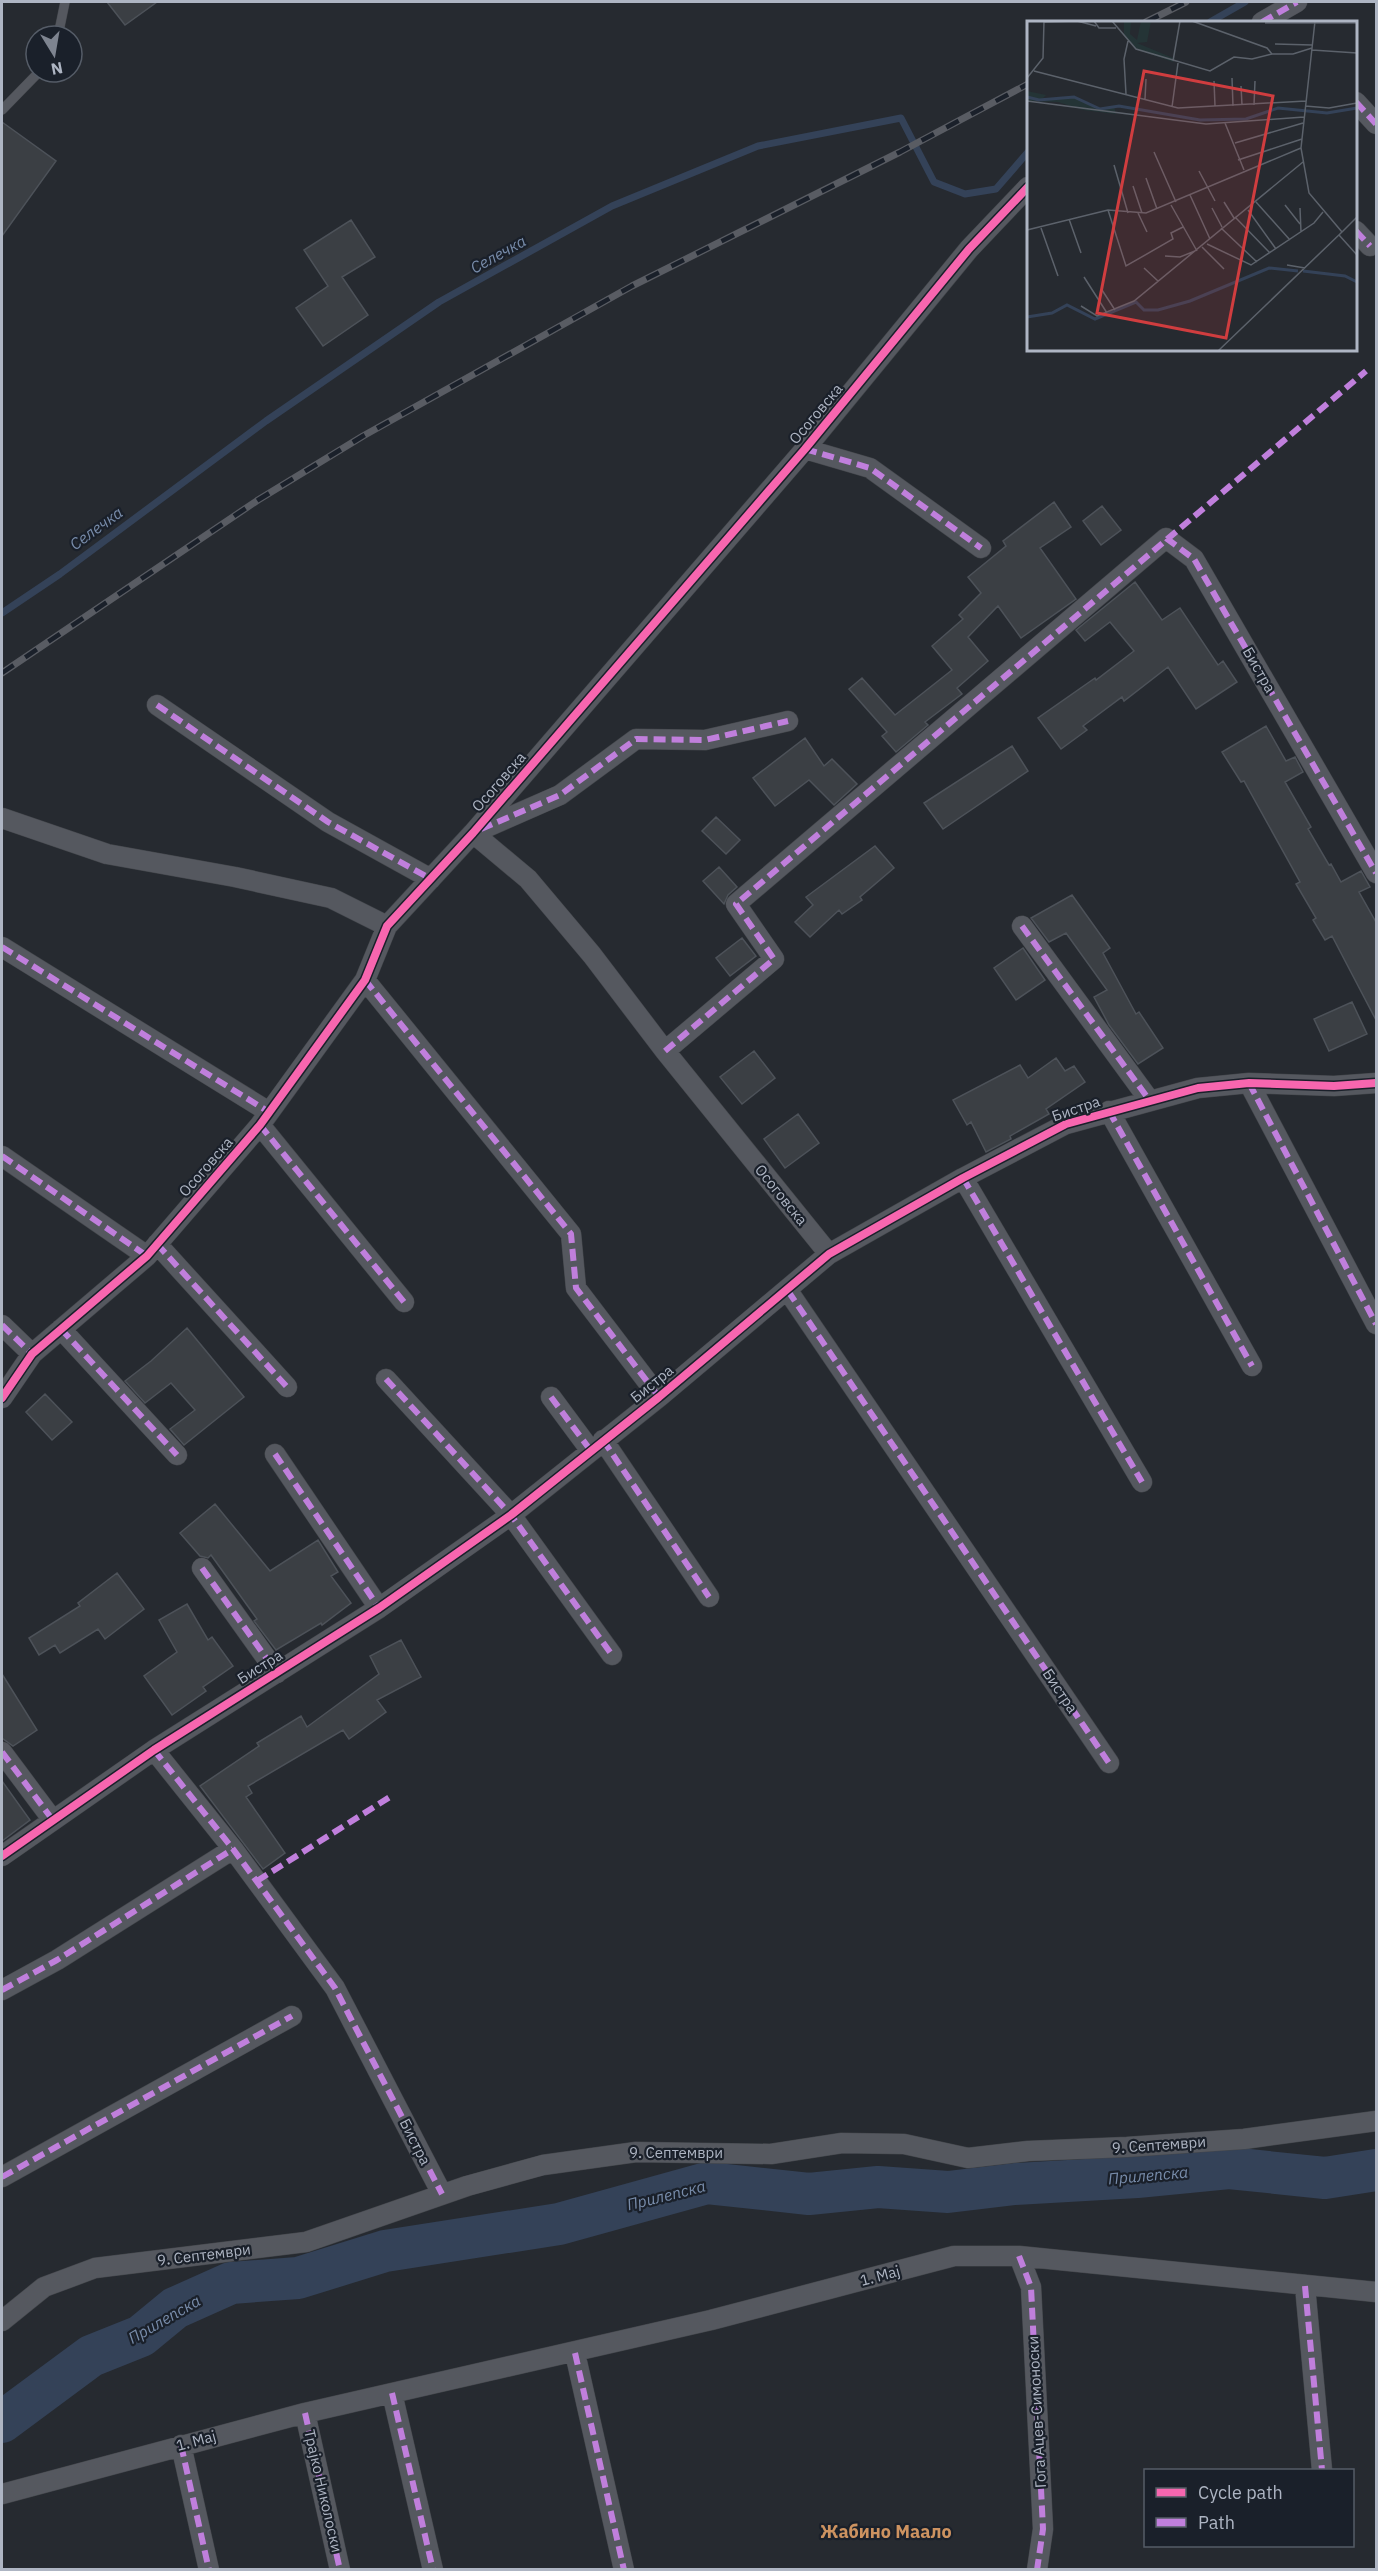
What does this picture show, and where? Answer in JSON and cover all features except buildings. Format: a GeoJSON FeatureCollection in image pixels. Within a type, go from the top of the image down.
{"type":"FeatureCollection","features":[{"type":"Feature","properties":{"kind":"street"},"geometry":{"type":"LineString","coordinates":[[1272,20],[1297,2]]}},
{"type":"Feature","properties":{"kind":"street"},"geometry":{"type":"LineString","coordinates":[[1357,103],[1377,124]]}},
{"type":"Feature","properties":{"kind":"street","name":"Осоговска"},"geometry":{"type":"LineString","coordinates":[[2,1398],[32,1354],[152,1250],[264,1119],[365,980],[387,926],[472,833],[806,448],[969,249],[1018,195],[1027,189]]}},
{"type":"Feature","properties":{"kind":"street"},"geometry":{"type":"LineString","coordinates":[[1357,232],[1370,246]]}},
{"type":"Feature","properties":{"kind":"street","name":"Осоговска"},"geometry":{"type":"LineString","coordinates":[[806,448],[870,468],[981,548]]}},
{"type":"Feature","properties":{"kind":"street","name":"Бистра"},"geometry":{"type":"LineString","coordinates":[[665,1051],[774,959],[736,904],[1166,538],[1194,559],[1377,873]]}},
{"type":"Feature","properties":{"kind":"street"},"geometry":{"type":"LineString","coordinates":[[157,705],[328,822],[431,879]]}},
{"type":"Feature","properties":{"kind":"street","name":"Осоговска"},"geometry":{"type":"LineString","coordinates":[[472,833],[560,795],[636,739],[705,740],[788,721]]}},
{"type":"Feature","properties":{"kind":"street"},"geometry":{"type":"LineString","coordinates":[[2,819],[107,854],[235,877],[331,898],[387,926]]}},
{"type":"Feature","properties":{"kind":"street","name":"Осоговска"},"geometry":{"type":"LineString","coordinates":[[472,833],[528,879],[592,955],[665,1051],[829,1254]]}},
{"type":"Feature","properties":{"kind":"street"},"geometry":{"type":"LineString","coordinates":[[1022,926],[1150,1101]]}},
{"type":"Feature","properties":{"kind":"street"},"geometry":{"type":"LineString","coordinates":[[2,947],[264,1119],[404,1302]]}},
{"type":"Feature","properties":{"kind":"street"},"geometry":{"type":"LineString","coordinates":[[365,980],[571,1234],[576,1288],[659,1397]]}},
{"type":"Feature","properties":{"kind":"street"},"geometry":{"type":"LineString","coordinates":[[1249,1083],[1377,1324]]}},
{"type":"Feature","properties":{"kind":"street","name":"Бистра"},"geometry":{"type":"LineString","coordinates":[[2,1856],[154,1750],[379,1608],[511,1515],[659,1397],[788,1291],[829,1254],[963,1178],[1066,1124],[1198,1088],[1249,1083],[1334,1086],[1377,1083]]}},
{"type":"Feature","properties":{"kind":"street","name":"Бистра"},"geometry":{"type":"LineString","coordinates":[[1109,1111],[1252,1366]]}},
{"type":"Feature","properties":{"kind":"street"},"geometry":{"type":"LineString","coordinates":[[2,1156],[152,1250],[287,1387]]}},
{"type":"Feature","properties":{"kind":"street"},"geometry":{"type":"LineString","coordinates":[[963,1178],[1142,1482]]}},
{"type":"Feature","properties":{"kind":"street","name":"Бистра"},"geometry":{"type":"LineString","coordinates":[[788,1291],[1109,1763]]}},
{"type":"Feature","properties":{"kind":"street"},"geometry":{"type":"LineString","coordinates":[[2,1325],[32,1354]]}},
{"type":"Feature","properties":{"kind":"street"},"geometry":{"type":"LineString","coordinates":[[61,1329],[177,1455]]}},
{"type":"Feature","properties":{"kind":"street"},"geometry":{"type":"LineString","coordinates":[[387,1379],[511,1515],[612,1655]]}},
{"type":"Feature","properties":{"kind":"street"},"geometry":{"type":"LineString","coordinates":[[551,1397],[597,1445],[709,1597]]}},
{"type":"Feature","properties":{"kind":"street"},"geometry":{"type":"LineString","coordinates":[[275,1454],[379,1608]]}},
{"type":"Feature","properties":{"kind":"street","name":"Бистра"},"geometry":{"type":"LineString","coordinates":[[202,1568],[277,1673]]}},
{"type":"Feature","properties":{"kind":"street","name":"Бистра"},"geometry":{"type":"LineString","coordinates":[[154,1750],[233,1849],[335,1988],[442,2194]]}},
{"type":"Feature","properties":{"kind":"street"},"geometry":{"type":"LineString","coordinates":[[2,1752],[52,1819]]}},
{"type":"Feature","properties":{"kind":"street"},"geometry":{"type":"LineString","coordinates":[[2,1990],[57,1960],[233,1849]]}},
{"type":"Feature","properties":{"kind":"street"},"geometry":{"type":"LineString","coordinates":[[2,2177],[292,2016]]}},
{"type":"Feature","properties":{"kind":"street","name":"9. Септември"},"geometry":{"type":"LineString","coordinates":[[2,2321],[44,2287],[95,2268],[306,2242],[442,2194],[543,2165],[636,2152],[771,2154],[842,2143],[904,2144],[968,2158],[1028,2151],[1244,2139],[1377,2121]]}},
{"type":"Feature","properties":{"kind":"street","name":"1. Мај"},"geometry":{"type":"LineString","coordinates":[[2,2494],[305,2413],[575,2353],[954,2256],[1019,2256],[1377,2292]]}},
{"type":"Feature","properties":{"kind":"street","name":"Гога Ацев-Симоноски"},"geometry":{"type":"LineString","coordinates":[[1019,2256],[1031,2287],[1043,2529],[1037,2570]]}},
{"type":"Feature","properties":{"kind":"street"},"geometry":{"type":"LineString","coordinates":[[1305,2286],[1322,2469]]}},
{"type":"Feature","properties":{"kind":"street"},"geometry":{"type":"LineString","coordinates":[[575,2353],[624,2570]]}},
{"type":"Feature","properties":{"kind":"street"},"geometry":{"type":"LineString","coordinates":[[392,2393],[433,2570]]}},
{"type":"Feature","properties":{"kind":"street","name":"Трајко Николоски"},"geometry":{"type":"LineString","coordinates":[[305,2413],[340,2570]]}},
{"type":"Feature","properties":{"kind":"street"},"geometry":{"type":"LineString","coordinates":[[181,2445],[209,2570]]}},
{"type":"Feature","properties":{"kind":"lane"},"geometry":{"type":"LineString","coordinates":[[60,24],[65,2]]}},
{"type":"Feature","properties":{"kind":"lane"},"geometry":{"type":"LineString","coordinates":[[2,110],[27,84]]}},
{"type":"Feature","properties":{"kind":"waterway","name":"Селечка"},"geometry":{"type":"LineString","coordinates":[[1212,21],[1245,2]]}},
{"type":"Feature","properties":{"kind":"waterway","name":"Селечка"},"geometry":{"type":"LineString","coordinates":[[2,613],[60,574],[266,421],[439,302],[612,206],[758,146],[901,118],[934,182],[965,194],[996,189],[1027,153]]}},
{"type":"Feature","properties":{"kind":"waterway","name":"Прилепска"},"geometry":{"type":"LineString","coordinates":[[2,2422],[91,2356],[141,2336],[175,2308],[231,2283],[298,2278],[385,2251],[559,2224],[707,2183],[809,2194],[878,2187],[948,2192],[1015,2184],[1137,2177],[1229,2168],[1325,2178],[1376,2170]]}},
{"type":"Feature","properties":{"kind":"railway"},"geometry":{"type":"LineString","coordinates":[[1148,21],[1186,2]]}},
{"type":"Feature","properties":{"kind":"railway"},"geometry":{"type":"LineString","coordinates":[[2,673],[258,500],[363,436],[632,286],[900,152],[1027,85]]}},
{"type":"Feature","properties":{"kind":"marked path"},"geometry":{"type":"LineString","coordinates":[[1264,21],[1297,2]]}},
{"type":"Feature","properties":{"kind":"marked path"},"geometry":{"type":"LineString","coordinates":[[1357,103],[1376,124]]}},
{"type":"Feature","properties":{"kind":"marked path"},"geometry":{"type":"LineString","coordinates":[[1357,232],[1370,246]]}},
{"type":"Feature","properties":{"kind":"marked path"},"geometry":{"type":"LineString","coordinates":[[665,1051],[774,959],[736,904],[1366,371]]}},
{"type":"Feature","properties":{"kind":"marked path"},"geometry":{"type":"LineString","coordinates":[[805,449],[870,468],[981,548]]}},
{"type":"Feature","properties":{"kind":"marked path"},"geometry":{"type":"LineString","coordinates":[[1166,538],[1194,559],[1376,873]]}},
{"type":"Feature","properties":{"kind":"marked path"},"geometry":{"type":"LineString","coordinates":[[157,705],[328,822],[431,879]]}},
{"type":"Feature","properties":{"kind":"marked path"},"geometry":{"type":"LineString","coordinates":[[481,829],[560,795],[636,739],[705,740],[788,721]]}},
{"type":"Feature","properties":{"kind":"marked path"},"geometry":{"type":"LineString","coordinates":[[1022,926],[1150,1101]]}},
{"type":"Feature","properties":{"kind":"marked path"},"geometry":{"type":"LineString","coordinates":[[2,947],[269,1112]]}},
{"type":"Feature","properties":{"kind":"marked path"},"geometry":{"type":"LineString","coordinates":[[365,980],[571,1234],[576,1288],[659,1397]]}},
{"type":"Feature","properties":{"kind":"marked path"},"geometry":{"type":"LineString","coordinates":[[1249,1083],[1376,1324]]}},
{"type":"Feature","properties":{"kind":"marked path"},"geometry":{"type":"LineString","coordinates":[[1109,1111],[1252,1366]]}},
{"type":"Feature","properties":{"kind":"marked path"},"geometry":{"type":"LineString","coordinates":[[260,1125],[404,1302]]}},
{"type":"Feature","properties":{"kind":"marked path"},"geometry":{"type":"LineString","coordinates":[[2,1156],[147,1256]]}},
{"type":"Feature","properties":{"kind":"marked path"},"geometry":{"type":"LineString","coordinates":[[963,1178],[1142,1482]]}},
{"type":"Feature","properties":{"kind":"marked path"},"geometry":{"type":"LineString","coordinates":[[157,1244],[287,1387]]}},
{"type":"Feature","properties":{"kind":"marked path"},"geometry":{"type":"LineString","coordinates":[[788,1291],[1109,1763]]}},
{"type":"Feature","properties":{"kind":"marked path"},"geometry":{"type":"LineString","coordinates":[[2,1325],[32,1354]]}},
{"type":"Feature","properties":{"kind":"marked path"},"geometry":{"type":"LineString","coordinates":[[61,1329],[177,1455]]}},
{"type":"Feature","properties":{"kind":"marked path"},"geometry":{"type":"LineString","coordinates":[[386,1379],[511,1515],[612,1655]]}},
{"type":"Feature","properties":{"kind":"marked path"},"geometry":{"type":"LineString","coordinates":[[551,1397],[591,1451]]}},
{"type":"Feature","properties":{"kind":"marked path"},"geometry":{"type":"LineString","coordinates":[[603,1440],[709,1597]]}},
{"type":"Feature","properties":{"kind":"marked path"},"geometry":{"type":"LineString","coordinates":[[275,1454],[379,1608]]}},
{"type":"Feature","properties":{"kind":"marked path"},"geometry":{"type":"LineString","coordinates":[[202,1568],[277,1673]]}},
{"type":"Feature","properties":{"kind":"marked path"},"geometry":{"type":"LineString","coordinates":[[154,1750],[233,1849],[335,1988],[442,2194]]}},
{"type":"Feature","properties":{"kind":"marked path"},"geometry":{"type":"LineString","coordinates":[[2,1752],[52,1819]]}},
{"type":"Feature","properties":{"kind":"marked path"},"geometry":{"type":"LineString","coordinates":[[257,1881],[393,1795]]}},
{"type":"Feature","properties":{"kind":"marked path"},"geometry":{"type":"LineString","coordinates":[[2,1990],[57,1960],[233,1849]]}},
{"type":"Feature","properties":{"kind":"marked path"},"geometry":{"type":"LineString","coordinates":[[2,2177],[292,2016]]}},
{"type":"Feature","properties":{"kind":"marked path"},"geometry":{"type":"LineString","coordinates":[[1019,2256],[1031,2287],[1043,2529],[1037,2570]]}},
{"type":"Feature","properties":{"kind":"marked path"},"geometry":{"type":"LineString","coordinates":[[1305,2286],[1322,2469]]}},
{"type":"Feature","properties":{"kind":"marked path"},"geometry":{"type":"LineString","coordinates":[[575,2353],[624,2570]]}},
{"type":"Feature","properties":{"kind":"marked path"},"geometry":{"type":"LineString","coordinates":[[392,2393],[433,2570]]}},
{"type":"Feature","properties":{"kind":"marked path"},"geometry":{"type":"LineString","coordinates":[[305,2413],[340,2570]]}},
{"type":"Feature","properties":{"kind":"marked path"},"geometry":{"type":"LineString","coordinates":[[181,2445],[209,2570]]}},
{"type":"Feature","properties":{"kind":"cycle path"},"geometry":{"type":"LineString","coordinates":[[2,1398],[32,1354],[147,1256],[260,1125],[365,980],[387,926],[473,833],[805,449],[969,249],[1027,188]]}},
{"type":"Feature","properties":{"kind":"cycle path"},"geometry":{"type":"LineString","coordinates":[[2,1856],[154,1750],[379,1608],[511,1515],[659,1397],[829,1254],[963,1178],[1066,1124],[1198,1088],[1249,1083],[1334,1086],[1376,1083]]}},
{"type":"Feature","properties":{"kind":"district","name":"Жабино Маало"},"geometry":{"type":"Point","coordinates":[886,2532]}}]}
